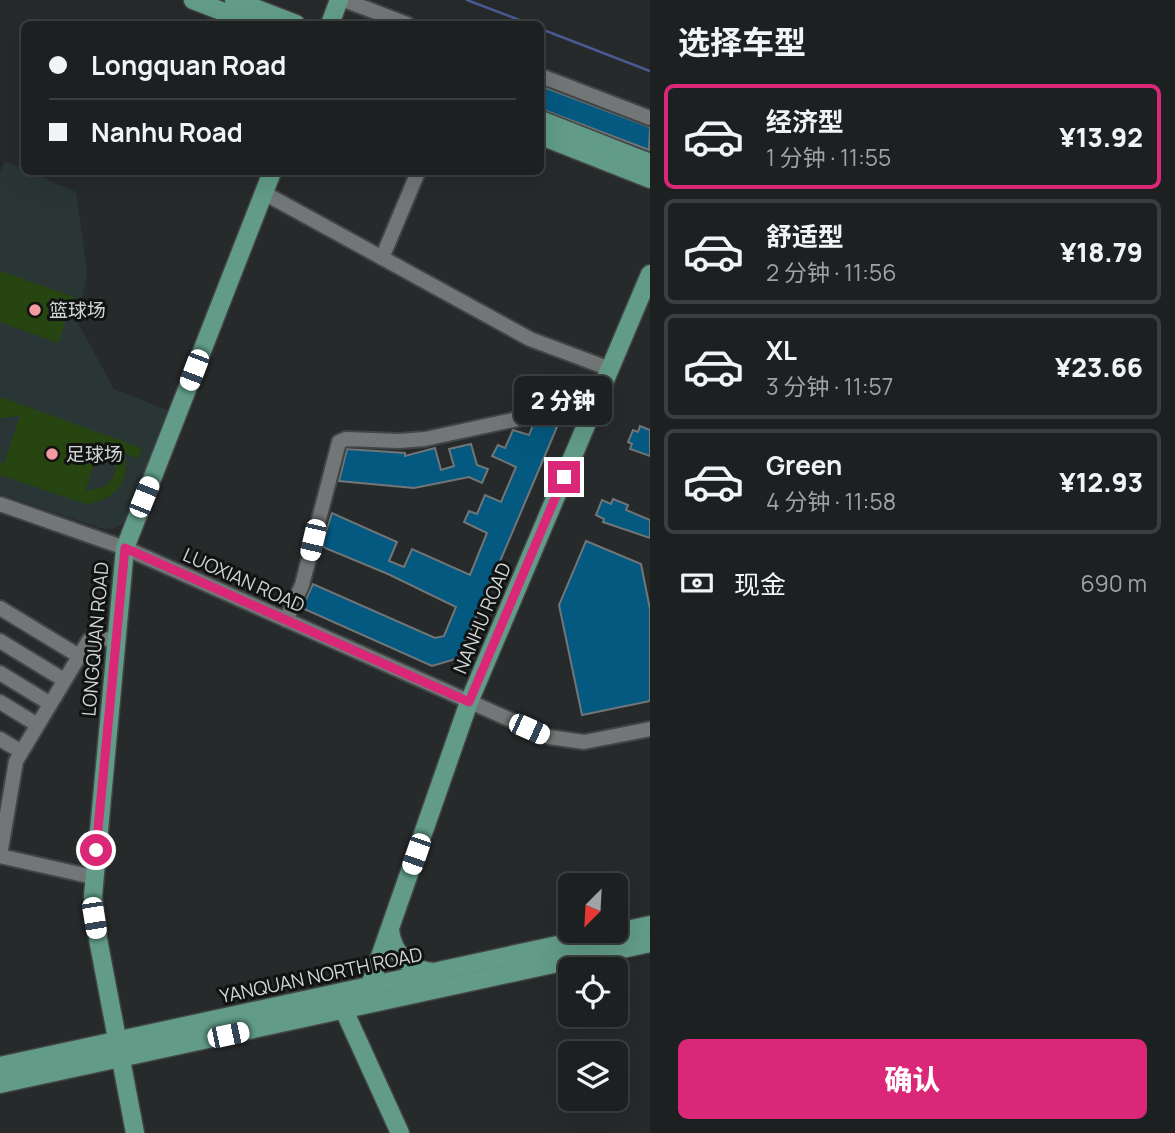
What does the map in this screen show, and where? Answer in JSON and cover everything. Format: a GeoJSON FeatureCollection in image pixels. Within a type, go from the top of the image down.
{"type":"FeatureCollection","features":[{"type":"Feature","properties":{"kind":"main road"},"geometry":{"type":"LineString","coordinates":[[192,0],[247,21]]}},
{"type":"Feature","properties":{"kind":"main road"},"geometry":{"type":"LineString","coordinates":[[234,0],[288,21]]}},
{"type":"Feature","properties":{"kind":"main road"},"geometry":{"type":"LineString","coordinates":[[332,21],[342,0]]}},
{"type":"Feature","properties":{"kind":"main road"},"geometry":{"type":"LineString","coordinates":[[544,121],[650,163]]}},
{"type":"Feature","properties":{"kind":"main road"},"geometry":{"type":"LineString","coordinates":[[544,137],[650,179]]}},
{"type":"Feature","properties":{"kind":"main road","name":"LONGQUAN ROAD"},"geometry":{"type":"LineString","coordinates":[[135,1133],[94,918],[93,877],[125,548],[271,175]]}},
{"type":"Feature","properties":{"kind":"main road","name":"NANHU ROAD"},"geometry":{"type":"LineString","coordinates":[[370,986],[469,702],[650,274]]}},
{"type":"Feature","properties":{"kind":"main road","name":"YANQUAN NORTH ROAD"},"geometry":{"type":"LineString","coordinates":[[0,1084],[119,1049],[370,986],[650,925]]}},
{"type":"Feature","properties":{"kind":"main road"},"geometry":{"type":"LineString","coordinates":[[390,930],[393,943],[405,961],[418,969],[432,972]]}},
{"type":"Feature","properties":{"kind":"main road","name":"YANQUAN NORTH ROAD"},"geometry":{"type":"LineString","coordinates":[[0,1066],[119,1049],[339,1011],[650,943]]}},
{"type":"Feature","properties":{"kind":"main road"},"geometry":{"type":"LineString","coordinates":[[370,986],[366,993],[338,1001],[339,1011],[389,1133]]}},
{"type":"Feature","properties":{"kind":"main road"},"geometry":{"type":"LineString","coordinates":[[339,1011],[400,1133]]}},
{"type":"Feature","properties":{"kind":"street"},"geometry":{"type":"LineString","coordinates":[[342,0],[399,21]]}},
{"type":"Feature","properties":{"kind":"street"},"geometry":{"type":"LineString","coordinates":[[544,77],[650,118]]}},
{"type":"Feature","properties":{"kind":"street"},"geometry":{"type":"LineString","coordinates":[[382,258],[417,175]]}},
{"type":"Feature","properties":{"kind":"street"},"geometry":{"type":"LineString","coordinates":[[264,193],[530,339],[610,369]]}},
{"type":"Feature","properties":{"kind":"street"},"geometry":{"type":"LineString","coordinates":[[286,620],[302,585],[339,442],[346,439],[425,439],[596,402]]}},
{"type":"Feature","properties":{"kind":"street","name":"LUOXIAN ROAD"},"geometry":{"type":"LineString","coordinates":[[0,504],[125,548],[561,741],[584,742],[650,729]]}},
{"type":"Feature","properties":{"kind":"street"},"geometry":{"type":"LineString","coordinates":[[0,608],[79,656]]}},
{"type":"Feature","properties":{"kind":"street"},"geometry":{"type":"LineString","coordinates":[[93,877],[0,855],[5,777],[90,639],[116,639]]}},
{"type":"Feature","properties":{"kind":"street"},"geometry":{"type":"LineString","coordinates":[[0,641],[64,680]]}},
{"type":"Feature","properties":{"kind":"street"},"geometry":{"type":"LineString","coordinates":[[0,673],[49,703]]}},
{"type":"Feature","properties":{"kind":"street"},"geometry":{"type":"LineString","coordinates":[[0,702],[36,724]]}},
{"type":"Feature","properties":{"kind":"street"},"geometry":{"type":"LineString","coordinates":[[0,739],[20,751]]}},
{"type":"Feature","properties":{"kind":"shaded area"},"geometry":{"type":"Polygon","coordinates":[[[5,161],[21,168],[21,175],[37,175],[76,192],[87,271],[78,323],[114,389],[169,411],[127,516],[121,525],[112,529],[100,528],[0,494],[0,172],[5,161]]]}},
{"type":"Feature","properties":{"kind":"green space","name":"篮球场"},"geometry":{"type":"Polygon","coordinates":[[[0,271],[74,297],[58,343],[0,322],[0,271]]]}},
{"type":"Feature","properties":{"kind":"green space"},"geometry":{"type":"Polygon","coordinates":[[[0,397],[142,448],[138,458],[123,453],[123,481],[112,494],[105,499],[86,504],[0,475],[0,462],[4,463],[20,416],[0,418],[0,397]],[[101,444],[85,491],[106,486],[115,474],[115,458],[101,444]]]}},
{"type":"Feature","properties":{"kind":"building"},"geometry":{"type":"Polygon","coordinates":[[[544,87],[650,127],[649,150],[544,110],[544,87]]]}},
{"type":"Feature","properties":{"kind":"building"},"geometry":{"type":"Polygon","coordinates":[[[546,423],[557,427],[459,658],[432,666],[302,608],[313,584],[435,638],[444,636],[456,607],[322,545],[332,513],[397,542],[389,561],[404,567],[412,549],[470,575],[487,533],[464,522],[469,511],[477,514],[485,495],[501,502],[516,467],[492,456],[498,445],[505,448],[513,430],[529,435],[533,425],[546,423]]]}},
{"type":"Feature","properties":{"kind":"building"},"geometry":{"type":"Polygon","coordinates":[[[640,426],[650,430],[650,456],[630,449],[632,444],[628,442],[633,430],[638,432],[640,426]]]}},
{"type":"Feature","properties":{"kind":"building"},"geometry":{"type":"Polygon","coordinates":[[[471,444],[477,465],[488,469],[482,483],[469,477],[414,488],[339,481],[347,449],[405,453],[405,456],[435,448],[441,470],[454,466],[449,449],[471,444]]]}},
{"type":"Feature","properties":{"kind":"building"},"geometry":{"type":"Polygon","coordinates":[[[613,499],[628,505],[626,510],[650,520],[650,538],[603,522],[604,519],[596,515],[602,500],[611,504],[613,499]]]}},
{"type":"Feature","properties":{"kind":"building"},"geometry":{"type":"Polygon","coordinates":[[[586,541],[641,564],[650,609],[650,701],[582,715],[559,605],[586,541]]]}},
{"type":"Feature","properties":{"kind":"waterway"},"geometry":{"type":"LineString","coordinates":[[467,0],[522,21]]}},
{"type":"Feature","properties":{"kind":"waterway"},"geometry":{"type":"LineString","coordinates":[[544,30],[650,71]]}},
{"type":"Feature","properties":{"kind":"place","name":"篮球场"},"geometry":{"type":"Point","coordinates":[35,310]}},
{"type":"Feature","properties":{"kind":"place","name":"足球场"},"geometry":{"type":"Point","coordinates":[52,454]}},
{"type":"Feature","properties":{"kind":"route"},"geometry":{"type":"LineString","coordinates":[[96,850],[125,548],[469,702],[564,477]]}}]}
